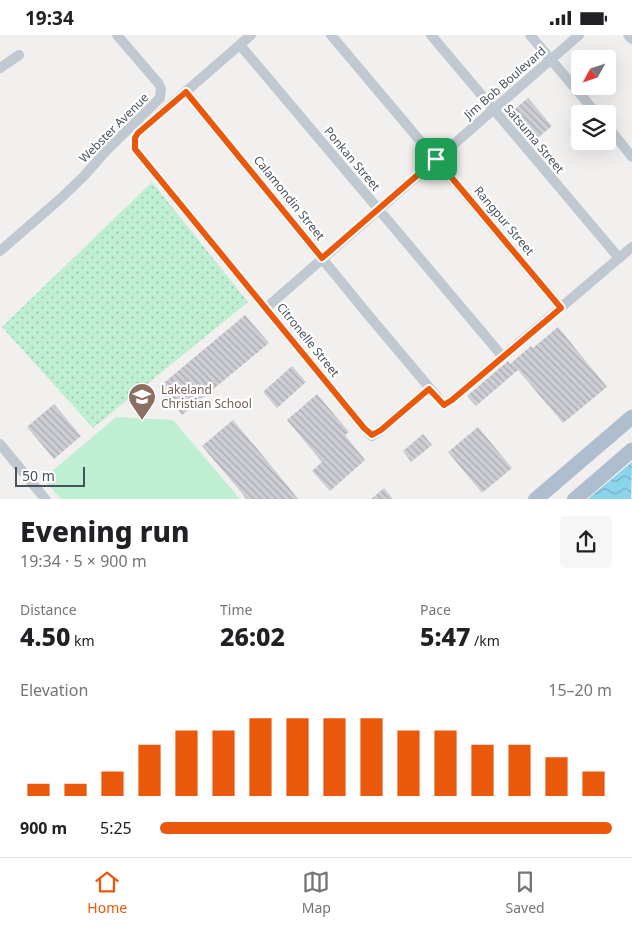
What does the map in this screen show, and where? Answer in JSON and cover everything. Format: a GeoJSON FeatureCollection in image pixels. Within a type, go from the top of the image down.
{"type":"FeatureCollection","features":[{"type":"Feature","properties":{"kind":"main road"},"geometry":{"type":"LineString","coordinates":[[535,499],[632,417]]}},
{"type":"Feature","properties":{"kind":"main road"},"geometry":{"type":"LineString","coordinates":[[574,499],[632,451]]}},
{"type":"Feature","properties":{"kind":"street","name":"Webster Avenue"},"geometry":{"type":"LineString","coordinates":[[0,251],[82,178],[106,151],[158,101],[161,94],[159,84],[117,35]]}},
{"type":"Feature","properties":{"kind":"street"},"geometry":{"type":"LineString","coordinates":[[186,92],[251,35]]}},
{"type":"Feature","properties":{"kind":"street","name":"Rangpur Street"},"geometry":{"type":"LineString","coordinates":[[331,35],[561,308]]}},
{"type":"Feature","properties":{"kind":"street","name":"Satsuma Street"},"geometry":{"type":"LineString","coordinates":[[431,35],[619,258]]}},
{"type":"Feature","properties":{"kind":"street"},"geometry":{"type":"LineString","coordinates":[[530,35],[589,105]]}},
{"type":"Feature","properties":{"kind":"street","name":"Jim Bob Boulevard"},"geometry":{"type":"LineString","coordinates":[[266,307],[579,35]]}},
{"type":"Feature","properties":{"kind":"street"},"geometry":{"type":"LineString","coordinates":[[628,35],[632,39]]}},
{"type":"Feature","properties":{"kind":"street","name":"Ponkan Street"},"geometry":{"type":"LineString","coordinates":[[240,45],[503,357]]}},
{"type":"Feature","properties":{"kind":"street"},"geometry":{"type":"LineString","coordinates":[[0,67],[19,55]]}},
{"type":"Feature","properties":{"kind":"street","name":"Citronelle Street"},"geometry":{"type":"LineString","coordinates":[[186,92],[138,133],[134,143],[138,154],[364,428],[372,435],[381,430],[429,389]]}},
{"type":"Feature","properties":{"kind":"street","name":"Calamondin Street"},"geometry":{"type":"LineString","coordinates":[[186,92],[444,405],[503,357]]}},
{"type":"Feature","properties":{"kind":"street"},"geometry":{"type":"LineString","coordinates":[[616,137],[632,157]]}},
{"type":"Feature","properties":{"kind":"street"},"geometry":{"type":"LineString","coordinates":[[503,357],[632,247]]}},
{"type":"Feature","properties":{"kind":"street"},"geometry":{"type":"LineString","coordinates":[[0,444],[46,499]]}},
{"type":"Feature","properties":{"kind":"green space"},"geometry":{"type":"Polygon","coordinates":[[[152,182],[248,302],[93,428],[2,327],[152,182]]]}},
{"type":"Feature","properties":{"kind":"green space","name":"Lakeland Christian School"},"geometry":{"type":"Polygon","coordinates":[[[116,417],[173,420],[240,499],[61,499],[43,479],[116,417]]]}},
{"type":"Feature","properties":{"kind":"water"},"geometry":{"type":"Polygon","coordinates":[[[632,462],[631,499],[588,499],[632,462]]]}},
{"type":"Feature","properties":{"kind":"building"},"geometry":{"type":"Polygon","coordinates":[[[528,98],[552,126],[532,143],[508,115],[528,98]]]}},
{"type":"Feature","properties":{"kind":"building"},"geometry":{"type":"Polygon","coordinates":[[[245,315],[269,343],[182,415],[159,387],[245,315]]]}},
{"type":"Feature","properties":{"kind":"building"},"geometry":{"type":"Polygon","coordinates":[[[558,327],[607,387],[563,423],[518,370],[476,406],[467,396],[508,361],[510,364],[558,327]]]}},
{"type":"Feature","properties":{"kind":"building"},"geometry":{"type":"Polygon","coordinates":[[[292,366],[306,382],[277,408],[263,392],[292,366]]]}},
{"type":"Feature","properties":{"kind":"building"},"geometry":{"type":"Polygon","coordinates":[[[317,394],[349,432],[345,435],[365,460],[330,491],[312,471],[322,462],[287,420],[317,394]]]}},
{"type":"Feature","properties":{"kind":"building"},"geometry":{"type":"Polygon","coordinates":[[[54,404],[81,436],[54,459],[27,427],[54,404]]]}},
{"type":"Feature","properties":{"kind":"building"},"geometry":{"type":"Polygon","coordinates":[[[233,420],[298,499],[246,499],[202,446],[233,420]]]}},
{"type":"Feature","properties":{"kind":"building"},"geometry":{"type":"Polygon","coordinates":[[[478,427],[512,468],[482,493],[448,452],[478,427]]]}},
{"type":"Feature","properties":{"kind":"building"},"geometry":{"type":"Polygon","coordinates":[[[423,434],[432,445],[411,462],[403,451],[423,434]]]}},
{"type":"Feature","properties":{"kind":"building"},"geometry":{"type":"Polygon","coordinates":[[[384,488],[393,499],[371,499],[384,488]]]}},
{"type":"Feature","properties":{"kind":"place","name":"Lakeland Christian School"},"geometry":{"type":"Point","coordinates":[142,421]}},
{"type":"Feature","properties":{"kind":"route"},"geometry":{"type":"LineString","coordinates":[[186,92],[322,258],[436,159],[561,308],[452,400],[444,405],[429,389],[381,430],[372,435],[364,428],[138,154],[134,143],[138,133],[186,92]]}}]}
